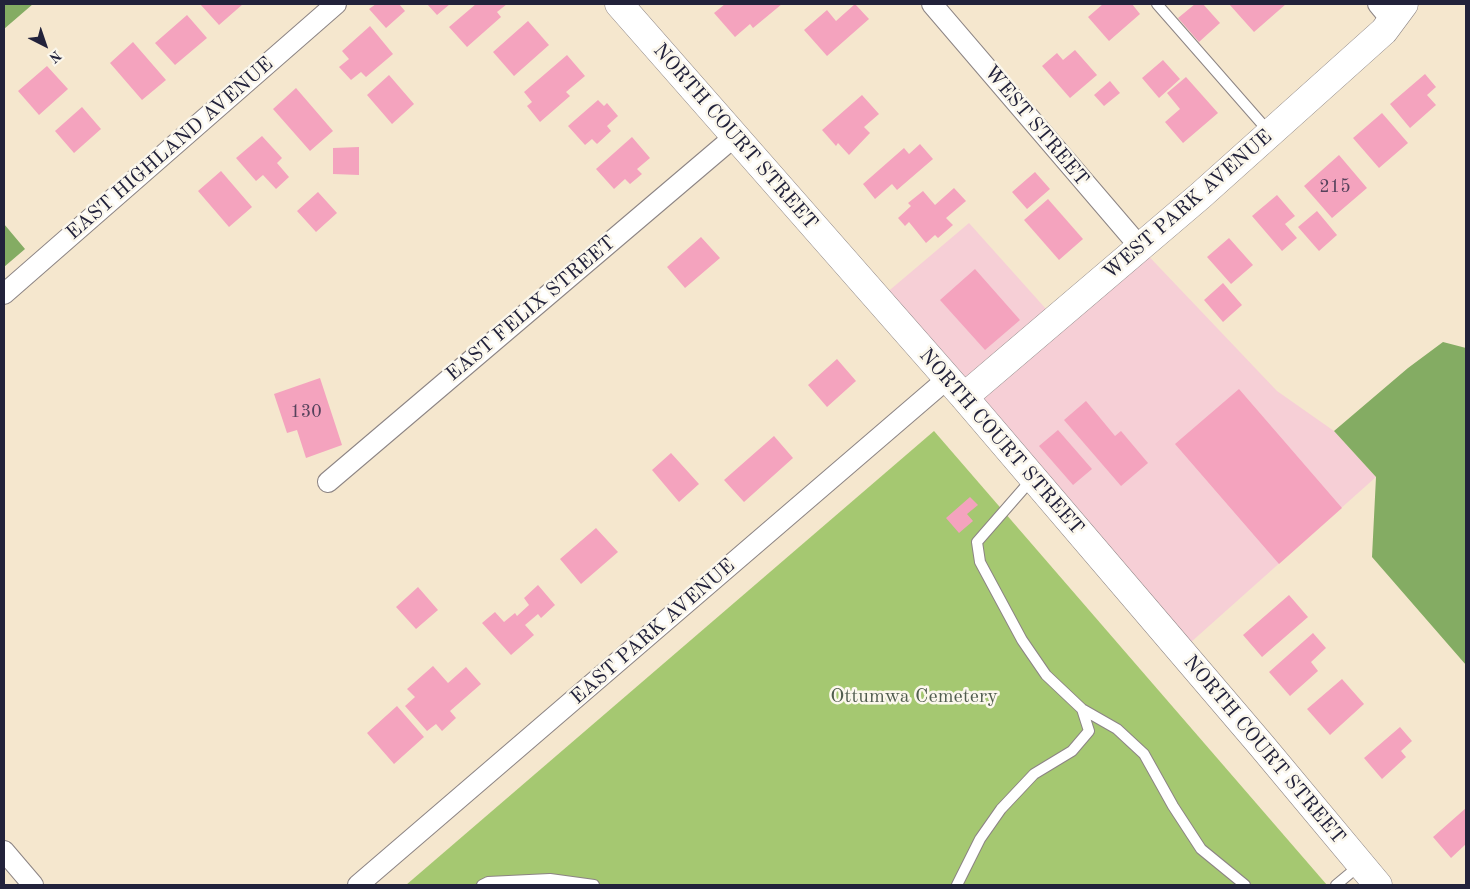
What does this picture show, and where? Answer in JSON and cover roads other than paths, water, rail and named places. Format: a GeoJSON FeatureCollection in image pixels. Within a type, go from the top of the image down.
{"type":"FeatureCollection","features":[{"type":"Feature","properties":{"kind":"main road","name":"NORTH COURT STREET"},"geometry":{"type":"LineString","coordinates":[[619,4],[956,388],[1378,885]]}},
{"type":"Feature","properties":{"kind":"main road","name":"WEST PARK AVENUE"},"geometry":{"type":"LineString","coordinates":[[956,388],[1140,247],[1270,134],[1384,31],[1391,9]]}},
{"type":"Feature","properties":{"kind":"street","name":"EAST HIGHLAND AVENUE"},"geometry":{"type":"LineString","coordinates":[[4,294],[336,4]]}},
{"type":"Feature","properties":{"kind":"street","name":"WEST STREET"},"geometry":{"type":"LineString","coordinates":[[932,4],[1140,247]]}},
{"type":"Feature","properties":{"kind":"street","name":"EAST FELIX STREET"},"geometry":{"type":"LineString","coordinates":[[328,482],[734,137]]}},
{"type":"Feature","properties":{"kind":"street","name":"EAST PARK AVENUE"},"geometry":{"type":"LineString","coordinates":[[358,885],[956,388]]}},
{"type":"Feature","properties":{"kind":"street"},"geometry":{"type":"LineString","coordinates":[[4,851],[33,885]]}},
{"type":"Feature","properties":{"kind":"lane"},"geometry":{"type":"LineString","coordinates":[[1157,4],[1270,134]]}},
{"type":"Feature","properties":{"kind":"lane"},"geometry":{"type":"LineString","coordinates":[[1033,478],[977,542],[980,562],[1022,640],[1046,675],[1082,709],[1117,729],[1144,754],[1173,806],[1201,849],[1245,885]]}},
{"type":"Feature","properties":{"kind":"lane"},"geometry":{"type":"LineString","coordinates":[[957,885],[980,839],[1000,809],[1034,774],[1072,751],[1090,731],[1082,709]]}},
{"type":"Feature","properties":{"kind":"lane"},"geometry":{"type":"LineString","coordinates":[[1336,885],[1361,864]]}},
{"type":"Feature","properties":{"kind":"lane"},"geometry":{"type":"LineString","coordinates":[[482,885],[488,882],[550,879],[594,885]]}},
{"type":"Feature","properties":{"kind":"park label","name":"Ottumwa Cemetery"},"geometry":{"type":"Point","coordinates":[914,697]}}]}
